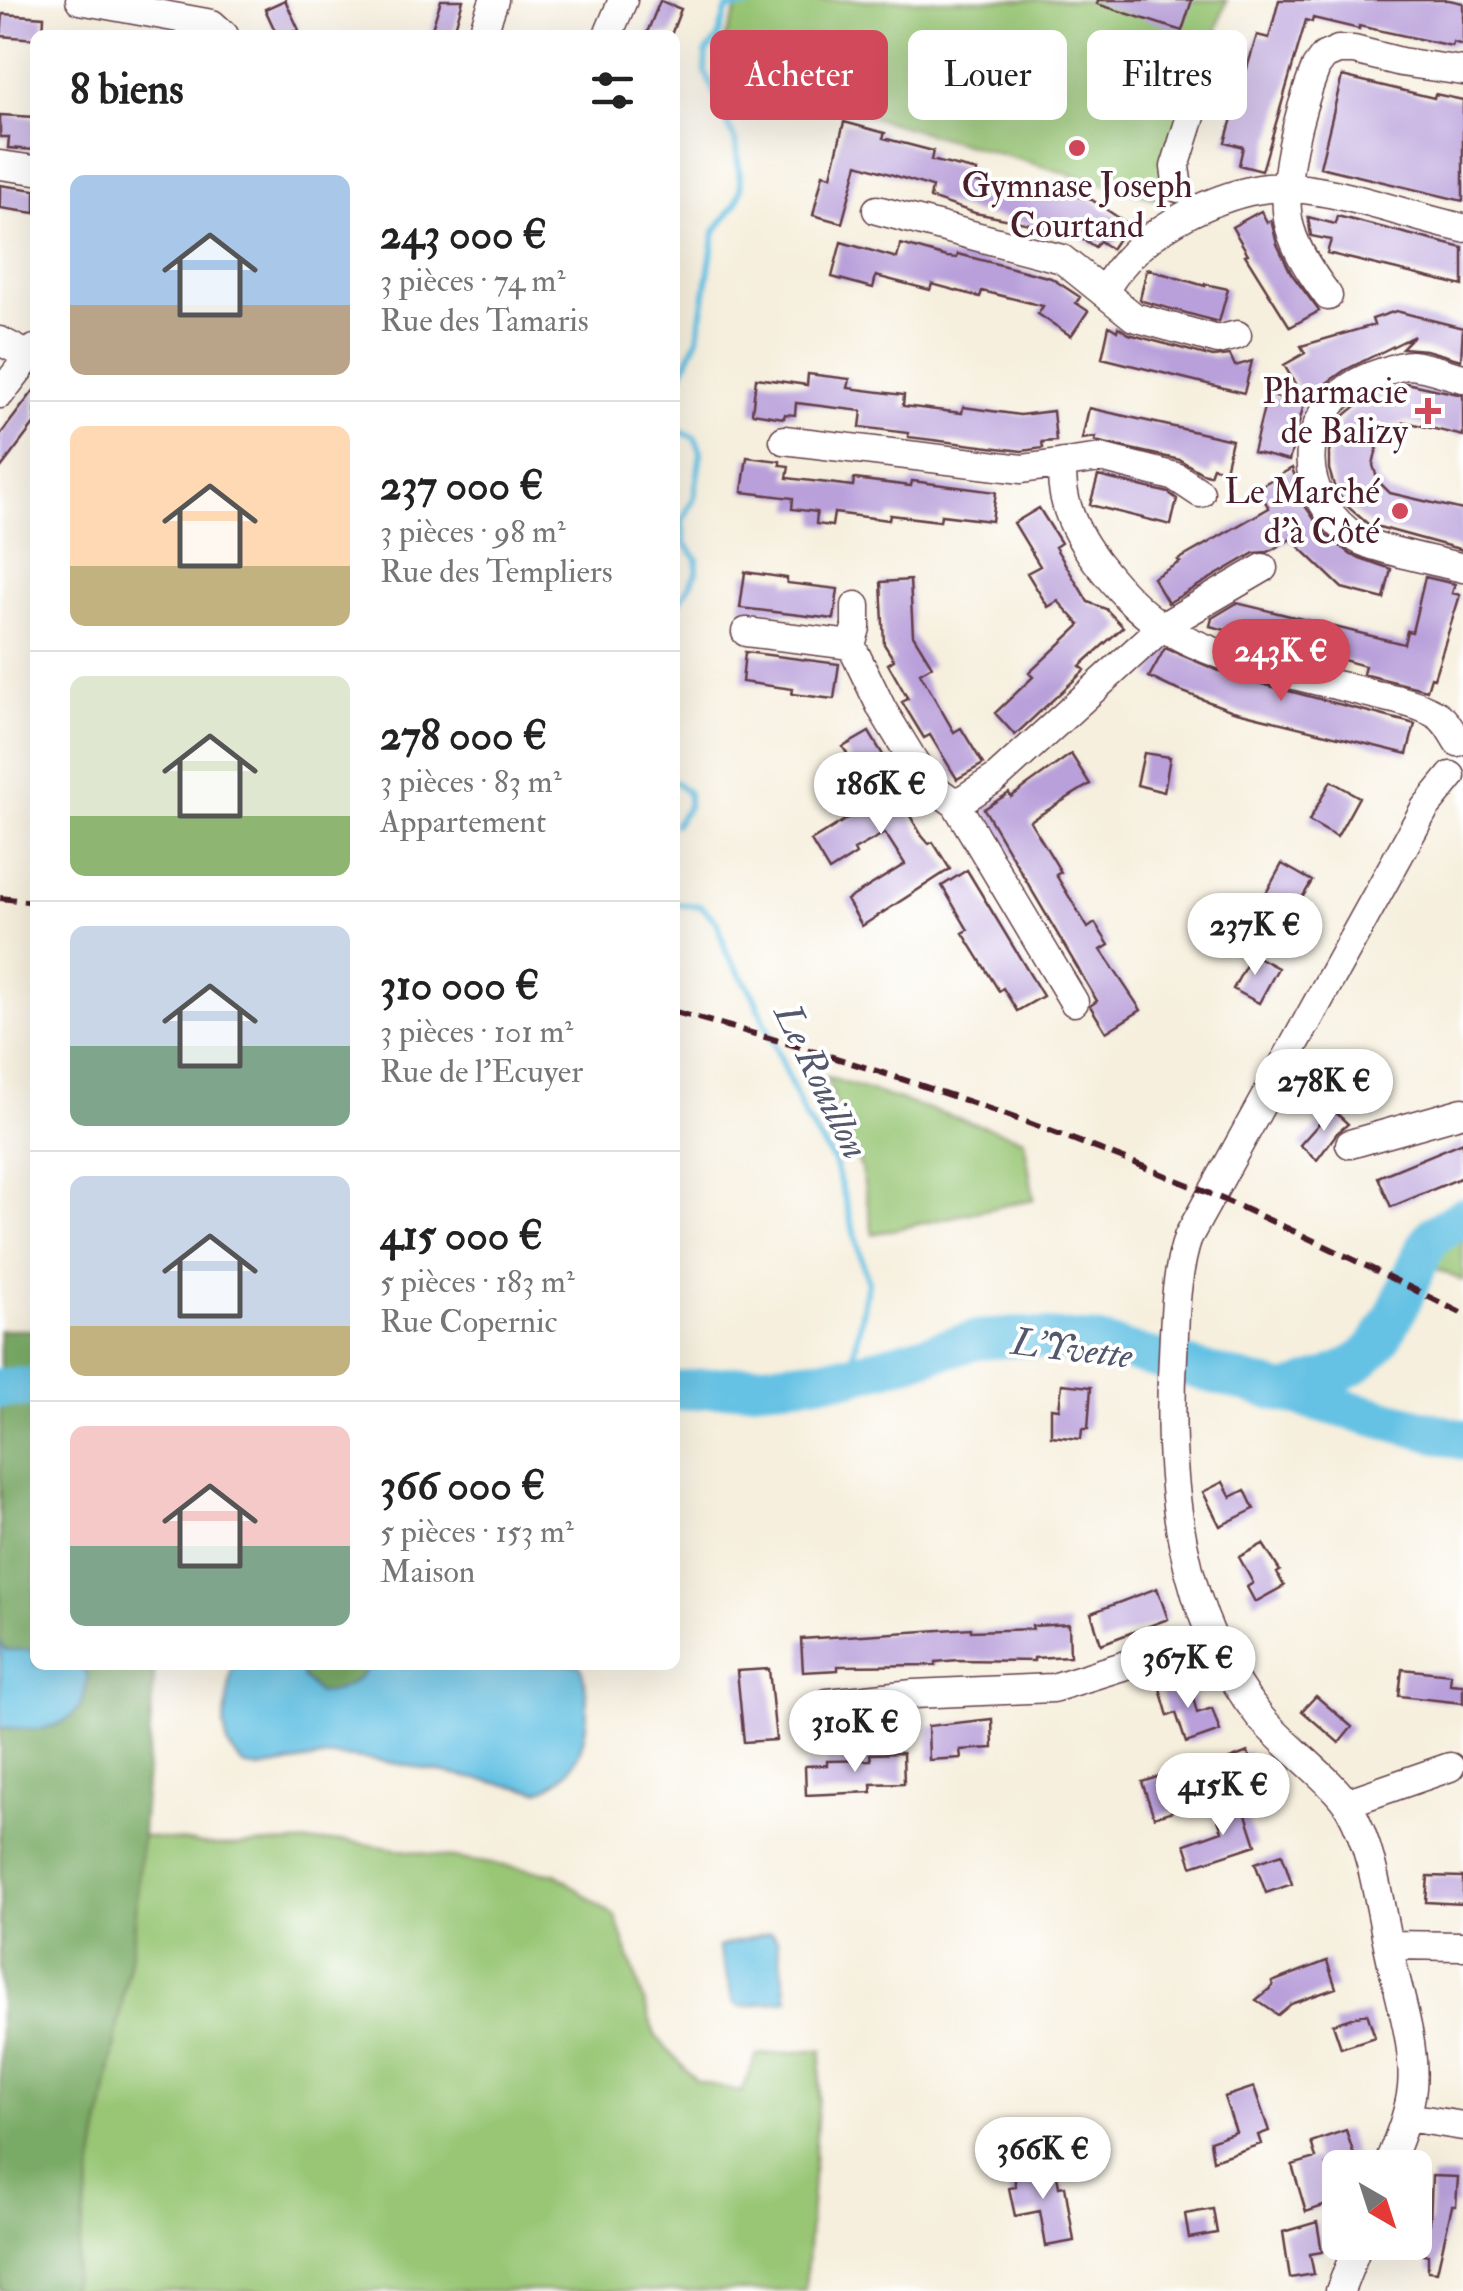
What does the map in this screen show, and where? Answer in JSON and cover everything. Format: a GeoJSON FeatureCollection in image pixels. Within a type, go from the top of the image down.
{"type":"FeatureCollection","features":[{"type":"Feature","properties":{"kind":"street"},"geometry":{"type":"LineString","coordinates":[[80,0],[212,24],[219,30]]}},
{"type":"Feature","properties":{"kind":"street"},"geometry":{"type":"LineString","coordinates":[[484,30],[494,0]]}},
{"type":"Feature","properties":{"kind":"street"},"geometry":{"type":"LineString","coordinates":[[610,30],[623,0]]}},
{"type":"Feature","properties":{"kind":"street"},"geometry":{"type":"LineString","coordinates":[[1328,296],[1291,233],[1288,188],[1309,85],[1324,56],[1338,50],[1354,50],[1463,71]]}},
{"type":"Feature","properties":{"kind":"street"},"geometry":{"type":"LineString","coordinates":[[1178,188],[1176,167],[1190,120]]}},
{"type":"Feature","properties":{"kind":"street"},"geometry":{"type":"LineString","coordinates":[[0,164],[30,169]]}},
{"type":"Feature","properties":{"kind":"street"},"geometry":{"type":"LineString","coordinates":[[1104,290],[1120,265],[1167,225],[1248,191],[1314,191],[1463,228]]}},
{"type":"Feature","properties":{"kind":"street"},"geometry":{"type":"LineString","coordinates":[[877,210],[1062,259],[1134,317],[1218,340],[1237,336]]}},
{"type":"Feature","properties":{"kind":"street"},"geometry":{"type":"LineString","coordinates":[[0,341],[30,352]]}},
{"type":"Feature","properties":{"kind":"street"},"geometry":{"type":"LineString","coordinates":[[0,394],[30,356]]}},
{"type":"Feature","properties":{"kind":"street"},"geometry":{"type":"LineString","coordinates":[[1463,378],[1408,365],[1362,379],[1331,403],[1316,424],[1309,454],[1311,480],[1328,510],[1360,541],[1463,568]]}},
{"type":"Feature","properties":{"kind":"street"},"geometry":{"type":"LineString","coordinates":[[784,440],[1022,469],[1101,458],[1176,476],[1200,492]]}},
{"type":"Feature","properties":{"kind":"street"},"geometry":{"type":"LineString","coordinates":[[1063,463],[1060,482],[1065,503],[1090,553],[1132,601],[1162,626],[1241,660],[1436,714],[1460,741],[1450,752],[1448,764],[1457,782],[1425,808],[1188,1237],[1176,1280],[1171,1396],[1176,1503],[1185,1554],[1212,1638],[1259,1716],[1346,1803],[1358,1824],[1370,1862],[1412,2060],[1407,2117],[1395,2150]]}},
{"type":"Feature","properties":{"kind":"street"},"geometry":{"type":"LineString","coordinates":[[956,804],[996,778],[1162,626],[1263,568]]}},
{"type":"Feature","properties":{"kind":"street"},"geometry":{"type":"LineString","coordinates":[[856,606],[851,644],[882,709],[927,783],[956,804],[1074,1002]]}},
{"type":"Feature","properties":{"kind":"street"},"geometry":{"type":"LineString","coordinates":[[746,632],[851,644]]}},
{"type":"Feature","properties":{"kind":"street"},"geometry":{"type":"LineString","coordinates":[[1350,1144],[1463,1112]]}},
{"type":"Feature","properties":{"kind":"street"},"geometry":{"type":"LineString","coordinates":[[828,1703],[914,1694],[1053,1688],[1212,1638]]}},
{"type":"Feature","properties":{"kind":"street"},"geometry":{"type":"LineString","coordinates":[[1346,1803],[1450,1768]]}},
{"type":"Feature","properties":{"kind":"street"},"geometry":{"type":"LineString","coordinates":[[1388,1945],[1463,1946]]}},
{"type":"Feature","properties":{"kind":"street"},"geometry":{"type":"LineString","coordinates":[[1407,2117],[1463,2126]]}},
{"type":"Feature","properties":{"kind":"street"},"geometry":{"type":"LineString","coordinates":[[1340,2291],[1351,2260]]}},
{"type":"Feature","properties":{"kind":"green space"},"geometry":{"type":"Polygon","coordinates":[[[741,0],[1227,0],[1216,30],[1087,30],[1087,120],[1185,120],[1157,199],[881,120],[888,120],[888,30],[728,30],[741,0]]]}},
{"type":"Feature","properties":{"kind":"green space"},"geometry":{"type":"Polygon","coordinates":[[[826,1077],[1024,1139],[1034,1199],[873,1234],[861,1168],[826,1077]]]}},
{"type":"Feature","properties":{"kind":"green space"},"geometry":{"type":"Polygon","coordinates":[[[1463,1228],[1463,1281],[1426,1264],[1439,1242],[1463,1228]]]}},
{"type":"Feature","properties":{"kind":"green space"},"geometry":{"type":"Polygon","coordinates":[[[0,1330],[30,1330],[30,1670],[155,1670],[134,1935],[71,2291],[0,2291],[0,1330]]]}},
{"type":"Feature","properties":{"kind":"green space"},"geometry":{"type":"Polygon","coordinates":[[[303,1670],[365,1670],[347,1686],[318,1693],[302,1677],[303,1670]]]}},
{"type":"Feature","properties":{"kind":"green space"},"geometry":{"type":"Polygon","coordinates":[[[140,1836],[218,1846],[345,1841],[556,1874],[616,1917],[655,2035],[696,2081],[741,2092],[757,2055],[822,2050],[805,2291],[71,2291],[140,1836]]]}},
{"type":"Feature","properties":{"kind":"water"},"geometry":{"type":"Polygon","coordinates":[[[0,1642],[5,1650],[30,1650],[30,1670],[84,1670],[88,1675],[82,1703],[64,1722],[44,1728],[0,1727],[0,1642]]]}},
{"type":"Feature","properties":{"kind":"water"},"geometry":{"type":"Polygon","coordinates":[[[231,1670],[303,1670],[302,1677],[318,1693],[347,1686],[365,1670],[581,1670],[587,1701],[577,1756],[555,1783],[538,1791],[383,1761],[333,1756],[259,1769],[243,1765],[228,1746],[224,1726],[231,1670]]]}},
{"type":"Feature","properties":{"kind":"water"},"geometry":{"type":"Polygon","coordinates":[[[771,1932],[777,1939],[788,2000],[740,2007],[734,2003],[718,1947],[771,1932]]]}},
{"type":"Feature","properties":{"kind":"building"},"geometry":{"type":"Polygon","coordinates":[[[285,0],[299,30],[275,30],[265,9],[285,0]]]}},
{"type":"Feature","properties":{"kind":"building"},"geometry":{"type":"Polygon","coordinates":[[[441,0],[463,0],[454,30],[432,30],[441,0]]]}},
{"type":"Feature","properties":{"kind":"building"},"geometry":{"type":"Polygon","coordinates":[[[1098,0],[1192,0],[1182,30],[1097,4],[1098,0]]]}},
{"type":"Feature","properties":{"kind":"building"},"geometry":{"type":"Polygon","coordinates":[[[1279,0],[1463,3],[1463,45],[1313,18],[1312,22],[1306,20],[1262,171],[1239,165],[1243,147],[1225,142],[1232,120],[1247,120],[1247,68],[1257,35],[1269,38],[1279,0]]]}},
{"type":"Feature","properties":{"kind":"building"},"geometry":{"type":"Polygon","coordinates":[[[660,1],[681,9],[673,30],[648,30],[660,1]]]}},
{"type":"Feature","properties":{"kind":"building"},"geometry":{"type":"Polygon","coordinates":[[[3,14],[44,17],[43,30],[30,30],[30,39],[1,36],[3,14]]]}},
{"type":"Feature","properties":{"kind":"building"},"geometry":{"type":"Polygon","coordinates":[[[1342,76],[1434,98],[1435,94],[1463,100],[1463,201],[1320,167],[1342,76]]]}},
{"type":"Feature","properties":{"kind":"building"},"geometry":{"type":"Polygon","coordinates":[[[0,115],[30,117],[30,150],[8,148],[9,137],[0,137],[0,115]]]}},
{"type":"Feature","properties":{"kind":"building"},"geometry":{"type":"Polygon","coordinates":[[[844,122],[885,133],[883,138],[933,151],[931,160],[977,171],[975,182],[1033,196],[1035,186],[1092,200],[1128,224],[1111,249],[1100,241],[1095,247],[1053,219],[1050,228],[975,213],[930,198],[932,187],[858,164],[842,223],[813,215],[823,174],[831,176],[844,122]]]}},
{"type":"Feature","properties":{"kind":"building"},"geometry":{"type":"Polygon","coordinates":[[[0,185],[30,189],[30,212],[0,208],[0,185]]]}},
{"type":"Feature","properties":{"kind":"building"},"geometry":{"type":"Polygon","coordinates":[[[1261,211],[1267,222],[1271,220],[1291,273],[1319,311],[1290,327],[1232,227],[1261,211]]]}},
{"type":"Feature","properties":{"kind":"building"},"geometry":{"type":"Polygon","coordinates":[[[1337,216],[1463,248],[1463,286],[1327,253],[1331,240],[1311,236],[1308,217],[1335,224],[1337,216]]]}},
{"type":"Feature","properties":{"kind":"building"},"geometry":{"type":"Polygon","coordinates":[[[841,242],[897,258],[901,244],[1051,278],[1080,297],[1076,303],[1088,311],[1071,336],[1038,314],[1043,306],[982,291],[980,297],[932,284],[930,290],[876,276],[873,288],[832,277],[841,242]]]}},
{"type":"Feature","properties":{"kind":"building"},"geometry":{"type":"Polygon","coordinates":[[[1147,269],[1228,289],[1219,322],[1142,301],[1147,269]]]}},
{"type":"Feature","properties":{"kind":"building"},"geometry":{"type":"Polygon","coordinates":[[[1396,311],[1463,328],[1461,360],[1402,348],[1414,336],[1345,370],[1304,399],[1284,365],[1305,353],[1301,346],[1374,325],[1372,319],[1396,311]]]}},
{"type":"Feature","properties":{"kind":"building"},"geometry":{"type":"Polygon","coordinates":[[[1109,326],[1213,357],[1230,355],[1235,366],[1252,361],[1244,393],[1102,358],[1109,326]]]}},
{"type":"Feature","properties":{"kind":"building"},"geometry":{"type":"Polygon","coordinates":[[[808,374],[850,379],[848,388],[904,395],[903,406],[962,413],[963,407],[1020,415],[1053,411],[1056,441],[1042,442],[1043,448],[1022,451],[908,437],[908,433],[860,427],[862,411],[796,403],[795,415],[785,414],[784,418],[752,413],[756,378],[807,385],[808,374]]]}},
{"type":"Feature","properties":{"kind":"building"},"geometry":{"type":"Polygon","coordinates":[[[1406,383],[1463,395],[1463,436],[1406,422],[1391,427],[1380,439],[1375,456],[1373,465],[1378,481],[1390,493],[1463,510],[1463,550],[1368,524],[1335,489],[1329,452],[1334,432],[1345,415],[1362,401],[1406,383]]]}},
{"type":"Feature","properties":{"kind":"building"},"geometry":{"type":"Polygon","coordinates":[[[1267,395],[1304,404],[1289,461],[1253,452],[1267,395]]]}},
{"type":"Feature","properties":{"kind":"building"},"geometry":{"type":"Polygon","coordinates":[[[30,396],[30,430],[0,469],[0,435],[30,396]]]}},
{"type":"Feature","properties":{"kind":"building"},"geometry":{"type":"Polygon","coordinates":[[[1089,408],[1232,440],[1225,470],[1213,467],[1210,475],[1180,460],[1095,441],[1096,437],[1082,439],[1089,408]]]}},
{"type":"Feature","properties":{"kind":"building"},"geometry":{"type":"Polygon","coordinates":[[[747,457],[780,461],[780,465],[789,466],[787,478],[853,486],[854,479],[911,486],[912,481],[996,492],[992,521],[941,515],[940,521],[890,515],[889,520],[834,513],[832,526],[816,524],[817,512],[792,509],[793,498],[742,492],[747,457]]]}},
{"type":"Feature","properties":{"kind":"building"},"geometry":{"type":"Polygon","coordinates":[[[1292,468],[1305,506],[1323,532],[1351,555],[1391,569],[1384,599],[1342,588],[1291,539],[1268,552],[1254,553],[1168,603],[1153,578],[1269,508],[1257,488],[1292,468]]]}},
{"type":"Feature","properties":{"kind":"building"},"geometry":{"type":"Polygon","coordinates":[[[1098,476],[1169,493],[1177,499],[1171,525],[1090,505],[1098,476]]]}},
{"type":"Feature","properties":{"kind":"building"},"geometry":{"type":"Polygon","coordinates":[[[1039,508],[1061,543],[1055,547],[1088,602],[1106,609],[1123,627],[1080,666],[1085,670],[1015,735],[995,713],[1033,677],[1029,673],[1080,625],[1058,601],[1048,607],[1027,573],[1040,566],[1014,523],[1039,508]]]}},
{"type":"Feature","properties":{"kind":"building"},"geometry":{"type":"Polygon","coordinates":[[[745,572],[787,578],[787,583],[838,589],[834,619],[740,608],[745,572]]]}},
{"type":"Feature","properties":{"kind":"building"},"geometry":{"type":"Polygon","coordinates":[[[1425,577],[1455,584],[1452,593],[1460,595],[1427,690],[1363,674],[1365,666],[1333,657],[1331,666],[1271,647],[1267,650],[1231,639],[1233,632],[1210,626],[1212,618],[1237,603],[1404,644],[1407,631],[1412,632],[1425,577]]]}},
{"type":"Feature","properties":{"kind":"building"},"geometry":{"type":"Polygon","coordinates":[[[910,580],[913,635],[932,666],[920,673],[954,732],[961,728],[983,764],[957,779],[930,735],[924,738],[902,702],[908,699],[888,664],[894,660],[884,644],[881,582],[910,580]]]}},
{"type":"Feature","properties":{"kind":"building"},"geometry":{"type":"Polygon","coordinates":[[[1165,648],[1231,676],[1415,724],[1407,754],[1233,711],[1170,687],[1149,677],[1165,648]]]}},
{"type":"Feature","properties":{"kind":"building"},"geometry":{"type":"Polygon","coordinates":[[[745,652],[839,664],[834,699],[742,682],[745,652]]]}},
{"type":"Feature","properties":{"kind":"building"},"geometry":{"type":"Polygon","coordinates":[[[869,732],[891,768],[884,772],[897,794],[922,836],[929,844],[933,842],[950,869],[862,926],[847,900],[905,864],[885,833],[854,850],[856,854],[829,871],[811,841],[869,805],[864,796],[870,792],[843,747],[869,732]]]}},
{"type":"Feature","properties":{"kind":"building"},"geometry":{"type":"Polygon","coordinates":[[[1144,753],[1170,757],[1164,792],[1137,785],[1144,753]]]}},
{"type":"Feature","properties":{"kind":"building"},"geometry":{"type":"Polygon","coordinates":[[[1071,754],[1090,784],[1030,821],[1088,928],[1095,923],[1109,945],[1101,950],[1141,1010],[1106,1032],[1090,1006],[1097,1001],[984,809],[1009,793],[1011,797],[1071,754]]]}},
{"type":"Feature","properties":{"kind":"building"},"geometry":{"type":"Polygon","coordinates":[[[1331,781],[1359,797],[1337,837],[1309,821],[1331,781]]]}},
{"type":"Feature","properties":{"kind":"building"},"geometry":{"type":"Polygon","coordinates":[[[1282,864],[1312,881],[1289,920],[1260,904],[1282,864]]]}},
{"type":"Feature","properties":{"kind":"building"},"geometry":{"type":"Polygon","coordinates":[[[967,870],[1043,996],[1017,1011],[1003,988],[999,991],[963,933],[968,930],[942,886],[967,870]]]}},
{"type":"Feature","properties":{"kind":"building"},"geometry":{"type":"Polygon","coordinates":[[[1252,954],[1278,968],[1259,1003],[1233,989],[1252,954]]]}},
{"type":"Feature","properties":{"kind":"building"},"geometry":{"type":"Polygon","coordinates":[[[1332,1109],[1348,1124],[1317,1160],[1300,1145],[1332,1109]]]}},
{"type":"Feature","properties":{"kind":"building"},"geometry":{"type":"Polygon","coordinates":[[[1463,1142],[1463,1177],[1391,1207],[1378,1177],[1463,1142]]]}},
{"type":"Feature","properties":{"kind":"building"},"geometry":{"type":"Polygon","coordinates":[[[1062,1384],[1091,1387],[1088,1429],[1082,1429],[1081,1439],[1051,1436],[1051,1408],[1059,1409],[1062,1384]]]}},
{"type":"Feature","properties":{"kind":"building"},"geometry":{"type":"Polygon","coordinates":[[[1223,1482],[1231,1497],[1245,1490],[1254,1509],[1220,1526],[1203,1492],[1223,1482]]]}},
{"type":"Feature","properties":{"kind":"building"},"geometry":{"type":"Polygon","coordinates":[[[1263,1544],[1280,1571],[1277,1573],[1284,1586],[1255,1602],[1247,1587],[1253,1583],[1239,1557],[1263,1544]]]}},
{"type":"Feature","properties":{"kind":"building"},"geometry":{"type":"Polygon","coordinates":[[[1157,1588],[1168,1619],[1101,1644],[1091,1613],[1157,1588]]]}},
{"type":"Feature","properties":{"kind":"building"},"geometry":{"type":"Polygon","coordinates":[[[1069,1624],[1070,1656],[1034,1661],[838,1666],[838,1670],[803,1672],[801,1639],[1069,1624]]]}},
{"type":"Feature","properties":{"kind":"building"},"geometry":{"type":"Polygon","coordinates":[[[769,1669],[776,1740],[744,1742],[737,1671],[769,1669]]]}},
{"type":"Feature","properties":{"kind":"building"},"geometry":{"type":"Polygon","coordinates":[[[1402,1669],[1451,1674],[1450,1684],[1463,1685],[1463,1703],[1399,1696],[1402,1669]]]}},
{"type":"Feature","properties":{"kind":"building"},"geometry":{"type":"Polygon","coordinates":[[[1188,1677],[1197,1713],[1212,1708],[1220,1731],[1186,1743],[1176,1713],[1168,1716],[1159,1685],[1188,1677]]]}},
{"type":"Feature","properties":{"kind":"building"},"geometry":{"type":"Polygon","coordinates":[[[1316,1696],[1352,1727],[1339,1743],[1302,1711],[1316,1696]]]}},
{"type":"Feature","properties":{"kind":"building"},"geometry":{"type":"Polygon","coordinates":[[[992,1719],[993,1748],[960,1750],[961,1758],[929,1760],[928,1726],[992,1719]]]}},
{"type":"Feature","properties":{"kind":"building"},"geometry":{"type":"Polygon","coordinates":[[[1248,1752],[1258,1782],[1232,1790],[1222,1762],[1248,1752]]]}},
{"type":"Feature","properties":{"kind":"building"},"geometry":{"type":"Polygon","coordinates":[[[903,1753],[904,1783],[871,1784],[872,1792],[806,1795],[805,1766],[871,1760],[870,1754],[903,1753]]]}},
{"type":"Feature","properties":{"kind":"building"},"geometry":{"type":"Polygon","coordinates":[[[1170,1773],[1182,1808],[1154,1817],[1142,1782],[1170,1773]]]}},
{"type":"Feature","properties":{"kind":"building"},"geometry":{"type":"Polygon","coordinates":[[[1243,1805],[1256,1845],[1192,1866],[1185,1844],[1222,1831],[1216,1814],[1243,1805]]]}},
{"type":"Feature","properties":{"kind":"building"},"geometry":{"type":"Polygon","coordinates":[[[1282,1854],[1292,1884],[1266,1893],[1255,1863],[1282,1854]]]}},
{"type":"Feature","properties":{"kind":"building"},"geometry":{"type":"Polygon","coordinates":[[[1428,1876],[1463,1877],[1463,1904],[1426,1902],[1428,1876]]]}},
{"type":"Feature","properties":{"kind":"building"},"geometry":{"type":"Polygon","coordinates":[[[1327,1961],[1336,1988],[1291,2004],[1278,2015],[1256,2000],[1273,1986],[1272,1982],[1327,1961]]]}},
{"type":"Feature","properties":{"kind":"building"},"geometry":{"type":"Polygon","coordinates":[[[1367,2013],[1375,2037],[1341,2048],[1333,2024],[1367,2013]]]}},
{"type":"Feature","properties":{"kind":"building"},"geometry":{"type":"Polygon","coordinates":[[[1254,2087],[1269,2131],[1258,2135],[1261,2144],[1213,2160],[1210,2141],[1236,2132],[1224,2097],[1254,2087]]]}},
{"type":"Feature","properties":{"kind":"building"},"geometry":{"type":"Polygon","coordinates":[[[1346,2130],[1352,2150],[1322,2150],[1322,2206],[1306,2212],[1292,2165],[1316,2158],[1311,2142],[1346,2130]]]}},
{"type":"Feature","properties":{"kind":"building"},"geometry":{"type":"Polygon","coordinates":[[[1031,2161],[1033,2174],[1056,2169],[1059,2187],[1065,2186],[1074,2241],[1046,2246],[1040,2211],[1015,2216],[1009,2188],[1016,2187],[1012,2164],[1031,2161]]]}},
{"type":"Feature","properties":{"kind":"building"},"geometry":{"type":"Polygon","coordinates":[[[1432,2176],[1458,2177],[1456,2206],[1452,2206],[1437,2272],[1428,2271],[1428,2260],[1432,2260],[1432,2176]]]}},
{"type":"Feature","properties":{"kind":"building"},"geometry":{"type":"Polygon","coordinates":[[[1213,2209],[1217,2233],[1189,2238],[1185,2214],[1213,2209]]]}},
{"type":"Feature","properties":{"kind":"building"},"geometry":{"type":"Polygon","coordinates":[[[1317,2222],[1322,2252],[1310,2254],[1314,2274],[1290,2278],[1283,2232],[1317,2222]]]}},
{"type":"Feature","properties":{"kind":"waterway","name":"Le Rouillon"},"geometry":{"type":"LineString","coordinates":[[680,378],[698,337],[715,231],[737,202],[741,188],[736,143],[705,71],[706,53],[718,38],[727,9],[761,0]]}},
{"type":"Feature","properties":{"kind":"waterway","name":"Le Rouillon"},"geometry":{"type":"LineString","coordinates":[[680,431],[695,438],[701,452],[694,498],[682,521],[685,543],[697,559],[697,572],[680,601]]}},
{"type":"Feature","properties":{"kind":"waterway","name":"Le Rouillon"},"geometry":{"type":"LineString","coordinates":[[680,786],[688,793],[688,807],[680,817]]}},
{"type":"Feature","properties":{"kind":"waterway","name":"Le Rouillon"},"geometry":{"type":"LineString","coordinates":[[680,904],[701,906],[718,923],[726,952],[753,994],[806,1119],[834,1161],[868,1282],[850,1375]]}},
{"type":"Feature","properties":{"kind":"waterway"},"geometry":{"type":"LineString","coordinates":[[1286,1393],[1338,1373],[1366,1356],[1393,1319],[1427,1244],[1435,1234],[1463,1217]]}},
{"type":"Feature","properties":{"kind":"waterway","name":"L'Yvette"},"geometry":{"type":"LineString","coordinates":[[680,1391],[850,1375],[977,1340],[1020,1337],[1096,1343],[1463,1440]]}},
{"type":"Feature","properties":{"kind":"waterway","name":"L'Yvette"},"geometry":{"type":"LineString","coordinates":[[0,1388],[30,1387]]}},
{"type":"Feature","properties":{"kind":"railway"},"geometry":{"type":"LineString","coordinates":[[0,898],[30,901]]}},
{"type":"Feature","properties":{"kind":"railway"},"geometry":{"type":"LineString","coordinates":[[680,1013],[878,1071],[1077,1141],[1240,1207],[1463,1314]]}},
{"type":"Feature","properties":{"kind":"place","name":"Gymnase Joseph Courtand"},"geometry":{"type":"Point","coordinates":[1077,148]}},
{"type":"Feature","properties":{"kind":"place","name":"Pharmacie de Balizy"},"geometry":{"type":"Point","coordinates":[1428,411]}},
{"type":"Feature","properties":{"kind":"place","name":"Le Marché d'à Côté"},"geometry":{"type":"Point","coordinates":[1400,511]}}]}
